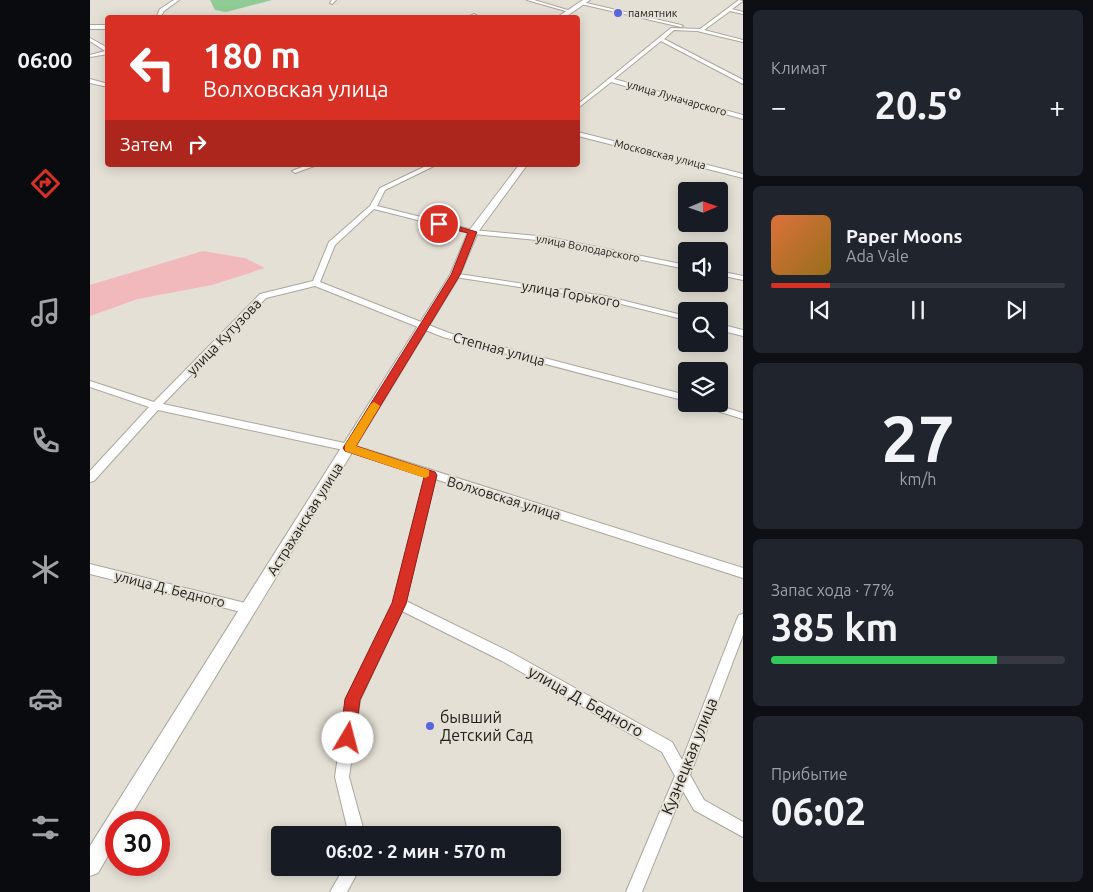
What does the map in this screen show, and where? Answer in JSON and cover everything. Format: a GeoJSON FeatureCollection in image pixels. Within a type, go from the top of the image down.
{"type":"FeatureCollection","features":[{"type":"Feature","properties":{"kind":"street"},"geometry":{"type":"LineString","coordinates":[[160,15],[162,10],[177,0]]}},
{"type":"Feature","properties":{"kind":"street"},"geometry":{"type":"LineString","coordinates":[[529,0],[569,11]]}},
{"type":"Feature","properties":{"kind":"street"},"geometry":{"type":"LineString","coordinates":[[582,3],[673,29],[702,30],[742,0]]}},
{"type":"Feature","properties":{"kind":"street"},"geometry":{"type":"LineString","coordinates":[[563,15],[582,3],[743,41]]}},
{"type":"Feature","properties":{"kind":"street"},"geometry":{"type":"LineString","coordinates":[[730,10],[743,13]]}},
{"type":"Feature","properties":{"kind":"street"},"geometry":{"type":"LineString","coordinates":[[90,27],[105,27]]}},
{"type":"Feature","properties":{"kind":"street"},"geometry":{"type":"LineString","coordinates":[[580,104],[673,29]]}},
{"type":"Feature","properties":{"kind":"street"},"geometry":{"type":"LineString","coordinates":[[90,39],[105,50]]}},
{"type":"Feature","properties":{"kind":"street"},"geometry":{"type":"LineString","coordinates":[[660,39],[743,82]]}},
{"type":"Feature","properties":{"kind":"street"},"geometry":{"type":"LineString","coordinates":[[90,56],[105,53]]}},
{"type":"Feature","properties":{"kind":"street","name":"улица Луначарского"},"geometry":{"type":"LineString","coordinates":[[611,80],[743,117]]}},
{"type":"Feature","properties":{"kind":"street"},"geometry":{"type":"LineString","coordinates":[[90,81],[105,85]]}},
{"type":"Feature","properties":{"kind":"street","name":"Московская улица"},"geometry":{"type":"LineString","coordinates":[[580,135],[743,176]]}},
{"type":"Feature","properties":{"kind":"street"},"geometry":{"type":"LineString","coordinates":[[293,170],[306,167]]}},
{"type":"Feature","properties":{"kind":"street"},"geometry":{"type":"LineString","coordinates":[[316,283],[332,244],[373,207],[382,189],[429,167]]}},
{"type":"Feature","properties":{"kind":"street","name":"Астраханская улица"},"geometry":{"type":"LineString","coordinates":[[123,811],[455,275],[473,232],[522,167]]}},
{"type":"Feature","properties":{"kind":"street","name":"улица Володарского"},"geometry":{"type":"LineString","coordinates":[[373,207],[473,232],[548,239],[678,265]]}},
{"type":"Feature","properties":{"kind":"street","name":"улица Горького"},"geometry":{"type":"LineString","coordinates":[[455,275],[605,298],[678,316]]}},
{"type":"Feature","properties":{"kind":"street"},"geometry":{"type":"LineString","coordinates":[[728,276],[743,278]]}},
{"type":"Feature","properties":{"kind":"street","name":"Степная улица"},"geometry":{"type":"LineString","coordinates":[[316,283],[423,328],[678,396]]}},
{"type":"Feature","properties":{"kind":"street","name":"улица Кутузова"},"geometry":{"type":"LineString","coordinates":[[90,478],[156,406],[263,296],[316,283]]}},
{"type":"Feature","properties":{"kind":"street"},"geometry":{"type":"LineString","coordinates":[[728,329],[743,333]]}},
{"type":"Feature","properties":{"kind":"street","name":"Волховская улица"},"geometry":{"type":"LineString","coordinates":[[90,384],[156,406],[349,448],[743,573]]}},
{"type":"Feature","properties":{"kind":"street"},"geometry":{"type":"LineString","coordinates":[[728,411],[743,416]]}},
{"type":"Feature","properties":{"kind":"street"},"geometry":{"type":"LineString","coordinates":[[355,826],[342,777],[353,699],[399,604],[431,475]]}},
{"type":"Feature","properties":{"kind":"street","name":"улица Д. Бедного"},"geometry":{"type":"LineString","coordinates":[[90,569],[249,609]]}},
{"type":"Feature","properties":{"kind":"street","name":"улица Д. Бедного"},"geometry":{"type":"LineString","coordinates":[[399,604],[507,656],[667,747],[699,805],[743,830]]}},
{"type":"Feature","properties":{"kind":"street","name":"Кузнецкая улица"},"geometry":{"type":"LineString","coordinates":[[634,892],[683,775],[743,619]]}},
{"type":"Feature","properties":{"kind":"street","name":"Астраханская улица"},"geometry":{"type":"LineString","coordinates":[[90,865],[105,841]]}},
{"type":"Feature","properties":{"kind":"street"},"geometry":{"type":"LineString","coordinates":[[338,892],[347,876]]}},
{"type":"Feature","properties":{"kind":"shaded area"},"geometry":{"type":"Polygon","coordinates":[[[210,0],[272,0],[226,12],[215,10],[210,0]]]}},
{"type":"Feature","properties":{"kind":"shaded area"},"geometry":{"type":"Polygon","coordinates":[[[203,251],[245,258],[265,268],[212,285],[138,299],[90,316],[90,285],[203,251]]]}},
{"type":"Feature","properties":{"kind":"slow traffic"},"geometry":{"type":"LineString","coordinates":[[374,406],[349,448],[425,473]]}},
{"type":"Feature","properties":{"kind":"place","name":"памятник"},"geometry":{"type":"Point","coordinates":[618,13]}},
{"type":"Feature","properties":{"kind":"place","name":"бывший Детский Сад"},"geometry":{"type":"Point","coordinates":[430,726]}},
{"type":"Feature","properties":{"kind":"route"},"geometry":{"type":"LineString","coordinates":[[348,738],[353,699],[399,604],[431,475],[349,448],[455,275],[473,232],[439,224]]}}]}
